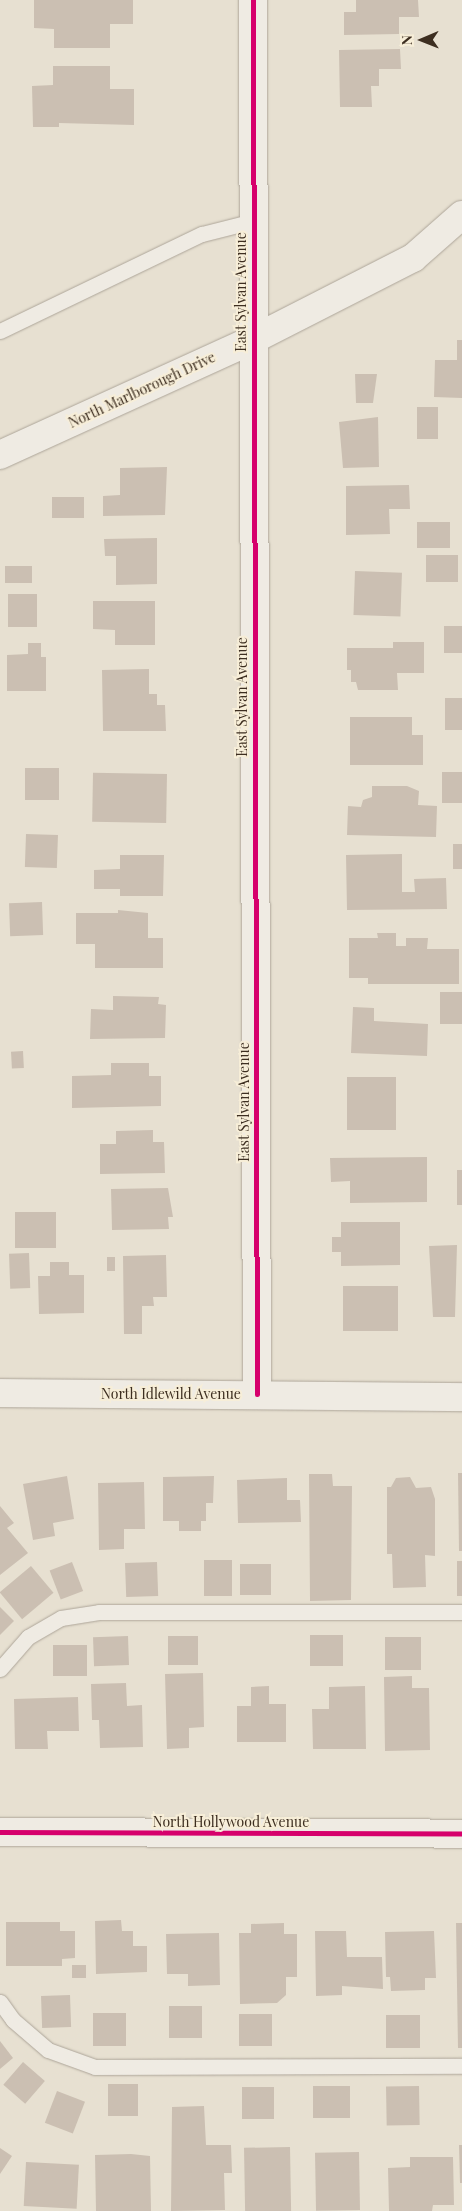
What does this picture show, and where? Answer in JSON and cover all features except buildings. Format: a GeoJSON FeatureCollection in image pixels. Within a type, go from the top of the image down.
{"type":"FeatureCollection","features":[{"type":"Feature","properties":{"kind":"street","name":"East Sylvan Avenue"},"geometry":{"type":"LineString","coordinates":[[253,0],[252,340],[257,1394]]}},
{"type":"Feature","properties":{"kind":"street","name":"North Marlborough Drive"},"geometry":{"type":"LineString","coordinates":[[1,452],[252,340],[413,258],[462,215]]}},
{"type":"Feature","properties":{"kind":"street","name":"North Idlewild Avenue"},"geometry":{"type":"LineString","coordinates":[[0,1393],[462,1397]]}},
{"type":"Feature","properties":{"kind":"street","name":"North Hollywood Avenue"},"geometry":{"type":"LineString","coordinates":[[0,1832],[462,1834]]}},
{"type":"Feature","properties":{"kind":"lane"},"geometry":{"type":"LineString","coordinates":[[0,331],[202,234],[253,221]]}},
{"type":"Feature","properties":{"kind":"lane"},"geometry":{"type":"LineString","coordinates":[[0,1669],[28,1637],[61,1618],[99,1612],[462,1612]]}},
{"type":"Feature","properties":{"kind":"lane"},"geometry":{"type":"LineString","coordinates":[[0,2002],[13,2020],[48,2050],[95,2067],[462,2066]]}},
{"type":"Feature","properties":{"kind":"cycle path"},"geometry":{"type":"LineString","coordinates":[[253,0],[257,1394]]}},
{"type":"Feature","properties":{"kind":"cycle path"},"geometry":{"type":"LineString","coordinates":[[0,1832],[462,1834]]}}]}
